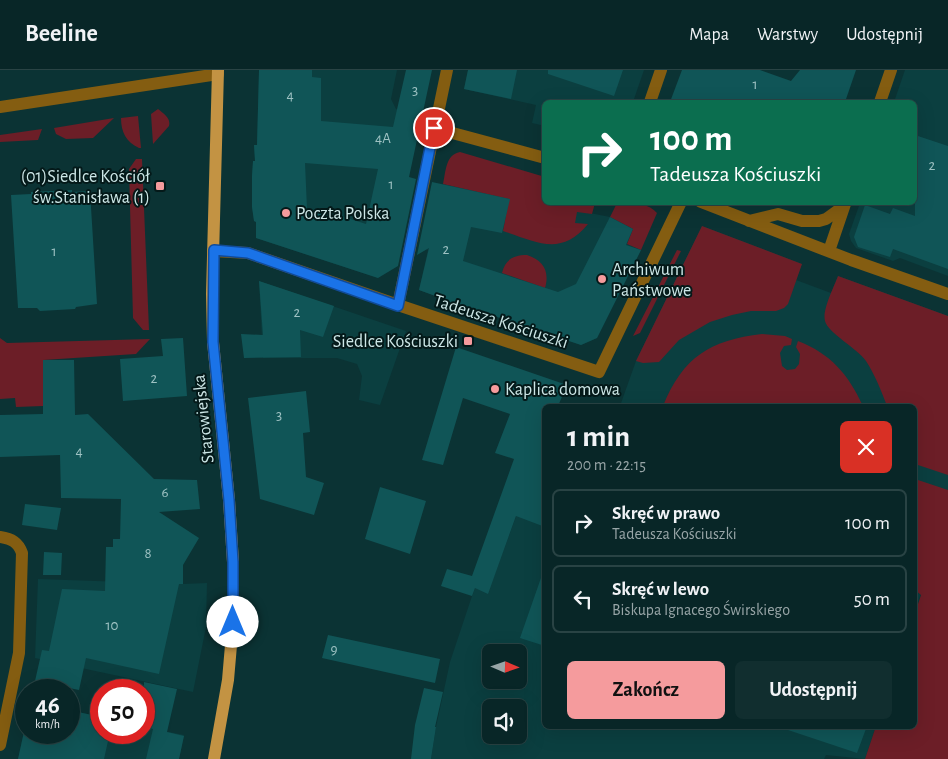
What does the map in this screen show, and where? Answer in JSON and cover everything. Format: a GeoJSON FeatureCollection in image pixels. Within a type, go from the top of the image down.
{"type":"FeatureCollection","features":[{"type":"Feature","properties":{"kind":"main road","name":"Starowiejska"},"geometry":{"type":"LineString","coordinates":[[214,759],[228,680],[233,622],[233,572],[229,500],[213,342],[218,72]]}},
{"type":"Feature","properties":{"kind":"street"},"geometry":{"type":"LineString","coordinates":[[398,306],[447,70]]}},
{"type":"Feature","properties":{"kind":"street"},"geometry":{"type":"LineString","coordinates":[[651,100],[661,70]]}},
{"type":"Feature","properties":{"kind":"street"},"geometry":{"type":"LineString","coordinates":[[881,100],[891,70]]}},
{"type":"Feature","properties":{"kind":"street"},"geometry":{"type":"LineString","coordinates":[[0,107],[218,72]]}},
{"type":"Feature","properties":{"kind":"street"},"geometry":{"type":"LineString","coordinates":[[434,128],[542,157]]}},
{"type":"Feature","properties":{"kind":"street","name":"Tadeusza Kościuszki"},"geometry":{"type":"LineString","coordinates":[[214,250],[248,253],[398,306],[599,372],[680,205]]}},
{"type":"Feature","properties":{"kind":"street"},"geometry":{"type":"LineString","coordinates":[[709,205],[948,294]]}},
{"type":"Feature","properties":{"kind":"street"},"geometry":{"type":"LineString","coordinates":[[749,221],[778,214],[802,221],[819,221],[826,219],[844,205]]}},
{"type":"Feature","properties":{"kind":"street"},"geometry":{"type":"LineString","coordinates":[[829,251],[845,205]]}},
{"type":"Feature","properties":{"kind":"street"},"geometry":{"type":"LineString","coordinates":[[0,538],[14,541],[20,546],[22,554],[19,653],[0,745]]}},
{"type":"Feature","properties":{"kind":"shaded area"},"geometry":{"type":"Polygon","coordinates":[[[259,70],[397,70],[391,99],[396,109],[422,114],[378,278],[256,238],[256,222],[254,221],[252,207],[252,176],[253,161],[255,161],[254,145],[257,145],[259,70]]]}},
{"type":"Feature","properties":{"kind":"shaded area"},"geometry":{"type":"Polygon","coordinates":[[[468,70],[644,70],[634,100],[542,100],[542,125],[532,123],[536,105],[464,89],[468,70]]]}},
{"type":"Feature","properties":{"kind":"shaded area"},"geometry":{"type":"Polygon","coordinates":[[[905,70],[948,70],[948,276],[900,258],[893,261],[856,248],[851,241],[849,234],[859,205],[917,205],[917,100],[895,100],[905,70]]]}},
{"type":"Feature","properties":{"kind":"shaded area"},"geometry":{"type":"Polygon","coordinates":[[[158,109],[168,118],[169,126],[153,144],[151,114],[158,109]]]}},
{"type":"Feature","properties":{"kind":"shaded area"},"geometry":{"type":"Polygon","coordinates":[[[138,116],[141,148],[134,146],[128,140],[123,132],[121,123],[121,118],[138,116]]]}},
{"type":"Feature","properties":{"kind":"shaded area"},"geometry":{"type":"Polygon","coordinates":[[[114,118],[93,138],[66,139],[56,134],[54,128],[114,118]]]}},
{"type":"Feature","properties":{"kind":"shaded area"},"geometry":{"type":"Polygon","coordinates":[[[42,129],[38,140],[0,142],[0,135],[42,129]]]}},
{"type":"Feature","properties":{"kind":"shaded area"},"geometry":{"type":"Polygon","coordinates":[[[460,152],[542,176],[542,205],[594,205],[592,214],[577,212],[575,223],[588,224],[568,241],[558,244],[538,242],[503,231],[509,199],[443,184],[449,160],[460,152]]]}},
{"type":"Feature","properties":{"kind":"shaded area"},"geometry":{"type":"Polygon","coordinates":[[[136,159],[142,159],[149,330],[143,330],[133,318],[129,169],[136,159]]]}},
{"type":"Feature","properties":{"kind":"shaded area"},"geometry":{"type":"Polygon","coordinates":[[[443,184],[610,217],[633,229],[627,244],[641,250],[597,338],[581,345],[465,306],[464,308],[419,290],[428,250],[426,249],[434,225],[443,184]]]}},
{"type":"Feature","properties":{"kind":"shaded area"},"geometry":{"type":"Polygon","coordinates":[[[616,205],[644,205],[657,213],[641,250],[627,244],[633,229],[610,217],[616,205]]]}},
{"type":"Feature","properties":{"kind":"shaded area"},"geometry":{"type":"Polygon","coordinates":[[[702,226],[802,264],[796,280],[831,293],[838,276],[948,316],[948,503],[917,606],[917,404],[621,404],[636,361],[702,226]]]}},
{"type":"Feature","properties":{"kind":"shaded area"},"geometry":{"type":"Polygon","coordinates":[[[702,226],[802,264],[788,304],[776,311],[751,311],[710,322],[679,340],[659,362],[643,363],[636,361],[702,226]]]}},
{"type":"Feature","properties":{"kind":"shaded area"},"geometry":{"type":"Polygon","coordinates":[[[677,250],[681,251],[640,333],[633,336],[677,250]]]}},
{"type":"Feature","properties":{"kind":"shaded area"},"geometry":{"type":"Polygon","coordinates":[[[527,255],[533,257],[544,267],[547,276],[545,288],[502,273],[510,259],[527,255]]]}},
{"type":"Feature","properties":{"kind":"shaded area"},"geometry":{"type":"Polygon","coordinates":[[[838,276],[948,316],[948,475],[917,465],[917,404],[886,404],[866,361],[827,326],[825,311],[838,276]]]}},
{"type":"Feature","properties":{"kind":"shaded area"},"geometry":{"type":"Polygon","coordinates":[[[259,281],[406,331],[380,405],[359,400],[362,376],[357,364],[337,358],[263,358],[259,281]]]}},
{"type":"Feature","properties":{"kind":"shaded area"},"geometry":{"type":"Polygon","coordinates":[[[762,334],[785,336],[792,339],[791,345],[784,346],[780,353],[782,366],[787,370],[795,369],[799,364],[800,354],[796,347],[798,341],[810,346],[837,366],[851,384],[862,404],[664,404],[671,389],[689,363],[713,346],[762,334]]]}},
{"type":"Feature","properties":{"kind":"shaded area"},"geometry":{"type":"Polygon","coordinates":[[[0,338],[7,343],[150,339],[136,354],[43,360],[43,406],[16,407],[15,398],[0,399],[0,338]]]}},
{"type":"Feature","properties":{"kind":"shaded area"},"geometry":{"type":"Polygon","coordinates":[[[917,480],[948,490],[948,759],[865,759],[875,729],[917,729],[917,607],[921,595],[917,592],[917,480]]]}},
{"type":"Feature","properties":{"kind":"shaded area"},"geometry":{"type":"Polygon","coordinates":[[[525,492],[542,498],[542,729],[875,729],[865,759],[826,755],[824,759],[431,759],[450,662],[480,575],[493,579],[525,492]]]}},
{"type":"Feature","properties":{"kind":"shaded area"},"geometry":{"type":"Polygon","coordinates":[[[38,579],[183,584],[207,583],[206,627],[193,692],[155,684],[155,679],[133,679],[35,658],[38,579]]]}},
{"type":"Feature","properties":{"kind":"shaded area"},"geometry":{"type":"Polygon","coordinates":[[[80,712],[90,715],[90,744],[155,744],[155,729],[184,735],[179,759],[18,759],[21,744],[80,744],[80,712]]]}},
{"type":"Feature","properties":{"kind":"building"},"geometry":{"type":"Polygon","coordinates":[[[259,70],[312,70],[312,77],[321,78],[321,121],[393,127],[406,70],[432,70],[409,177],[416,179],[398,266],[378,278],[256,238],[256,222],[254,221],[252,207],[252,176],[253,161],[255,161],[254,145],[257,145],[259,70]],[[305,163],[307,209],[339,220],[341,216],[366,224],[378,169],[305,163]]]}},
{"type":"Feature","properties":{"kind":"building"},"geometry":{"type":"Polygon","coordinates":[[[468,70],[517,70],[511,99],[464,89],[468,70]]]}},
{"type":"Feature","properties":{"kind":"building"},"geometry":{"type":"Polygon","coordinates":[[[548,70],[623,70],[614,96],[548,74],[548,70]]]}},
{"type":"Feature","properties":{"kind":"building"},"geometry":{"type":"Polygon","coordinates":[[[682,70],[760,70],[791,81],[800,70],[856,70],[846,100],[671,100],[682,70]]]}},
{"type":"Feature","properties":{"kind":"building"},"geometry":{"type":"Polygon","coordinates":[[[917,136],[948,146],[948,269],[893,249],[890,257],[858,247],[854,237],[865,205],[890,214],[893,208],[915,216],[915,205],[917,205],[917,136]]]}},
{"type":"Feature","properties":{"kind":"building"},"geometry":{"type":"Polygon","coordinates":[[[432,182],[510,199],[502,233],[471,227],[463,261],[558,292],[576,284],[610,217],[633,229],[626,245],[641,250],[597,338],[581,345],[464,306],[464,308],[419,290],[429,248],[417,255],[432,182]]]}},
{"type":"Feature","properties":{"kind":"building"},"geometry":{"type":"Polygon","coordinates":[[[72,190],[72,192],[90,191],[97,304],[76,307],[75,309],[40,311],[37,308],[18,308],[11,195],[72,190]]]}},
{"type":"Feature","properties":{"kind":"building"},"geometry":{"type":"Polygon","coordinates":[[[259,281],[334,306],[323,337],[300,330],[301,357],[244,358],[241,334],[263,335],[259,281]]]}},
{"type":"Feature","properties":{"kind":"building"},"geometry":{"type":"Polygon","coordinates":[[[183,338],[187,396],[123,401],[120,359],[163,356],[161,339],[183,338]]]}},
{"type":"Feature","properties":{"kind":"building"},"geometry":{"type":"Polygon","coordinates":[[[456,347],[567,385],[559,404],[542,404],[542,526],[516,516],[488,594],[475,588],[472,596],[441,586],[447,569],[472,576],[514,459],[495,453],[510,414],[463,398],[443,465],[422,460],[456,347]]]}},
{"type":"Feature","properties":{"kind":"building"},"geometry":{"type":"Polygon","coordinates":[[[43,360],[74,360],[75,415],[88,414],[154,479],[197,480],[200,509],[159,512],[199,538],[183,565],[183,584],[179,584],[159,674],[86,658],[80,685],[80,679],[35,679],[42,650],[49,651],[62,589],[105,591],[106,547],[113,547],[113,539],[120,539],[121,499],[61,498],[60,455],[0,457],[0,415],[43,414],[43,360]]]}},
{"type":"Feature","properties":{"kind":"building"},"geometry":{"type":"Polygon","coordinates":[[[306,391],[310,432],[303,433],[306,477],[324,483],[314,515],[260,499],[248,398],[306,391]]]}},
{"type":"Feature","properties":{"kind":"building"},"geometry":{"type":"Polygon","coordinates":[[[380,487],[426,501],[410,554],[365,539],[380,487]]]}},
{"type":"Feature","properties":{"kind":"building"},"geometry":{"type":"Polygon","coordinates":[[[25,504],[61,508],[57,530],[22,525],[25,504]]]}},
{"type":"Feature","properties":{"kind":"building"},"geometry":{"type":"Polygon","coordinates":[[[44,552],[62,553],[61,575],[43,575],[44,552]]]}},
{"type":"Feature","properties":{"kind":"building"},"geometry":{"type":"Polygon","coordinates":[[[542,575],[542,645],[520,638],[542,575]]]}},
{"type":"Feature","properties":{"kind":"building"},"geometry":{"type":"Polygon","coordinates":[[[328,635],[440,659],[435,683],[322,658],[328,635]]]}},
{"type":"Feature","properties":{"kind":"building"},"geometry":{"type":"Polygon","coordinates":[[[155,684],[177,689],[167,732],[184,736],[179,759],[146,759],[150,744],[155,744],[155,684]]]}},
{"type":"Feature","properties":{"kind":"building"},"geometry":{"type":"Polygon","coordinates":[[[424,688],[443,692],[435,727],[431,759],[411,759],[415,725],[424,688]]]}},
{"type":"Feature","properties":{"kind":"building"},"geometry":{"type":"Polygon","coordinates":[[[80,712],[90,715],[90,744],[107,744],[104,759],[18,759],[21,744],[80,744],[80,712]]]}},
{"type":"Feature","properties":{"kind":"building"},"geometry":{"type":"Polygon","coordinates":[[[788,729],[866,729],[857,753],[788,729]]]}},
{"type":"Feature","properties":{"kind":"place","name":"(01)Siedlce Kościół św.Stanisława (1)"},"geometry":{"type":"Point","coordinates":[160,186]}},
{"type":"Feature","properties":{"kind":"place","name":"Poczta Polska"},"geometry":{"type":"Point","coordinates":[286,213]}},
{"type":"Feature","properties":{"kind":"place","name":"Archiwum Państwowe"},"geometry":{"type":"Point","coordinates":[602,279]}},
{"type":"Feature","properties":{"kind":"place","name":"Siedlce Kościuszki"},"geometry":{"type":"Point","coordinates":[468,341]}},
{"type":"Feature","properties":{"kind":"place","name":"Kaplica domowa"},"geometry":{"type":"Point","coordinates":[495,389]}},
{"type":"Feature","properties":{"kind":"route"},"geometry":{"type":"LineString","coordinates":[[233,622],[233,562],[229,500],[213,342],[212,294],[214,250],[248,253],[398,306],[434,128]]}}]}
